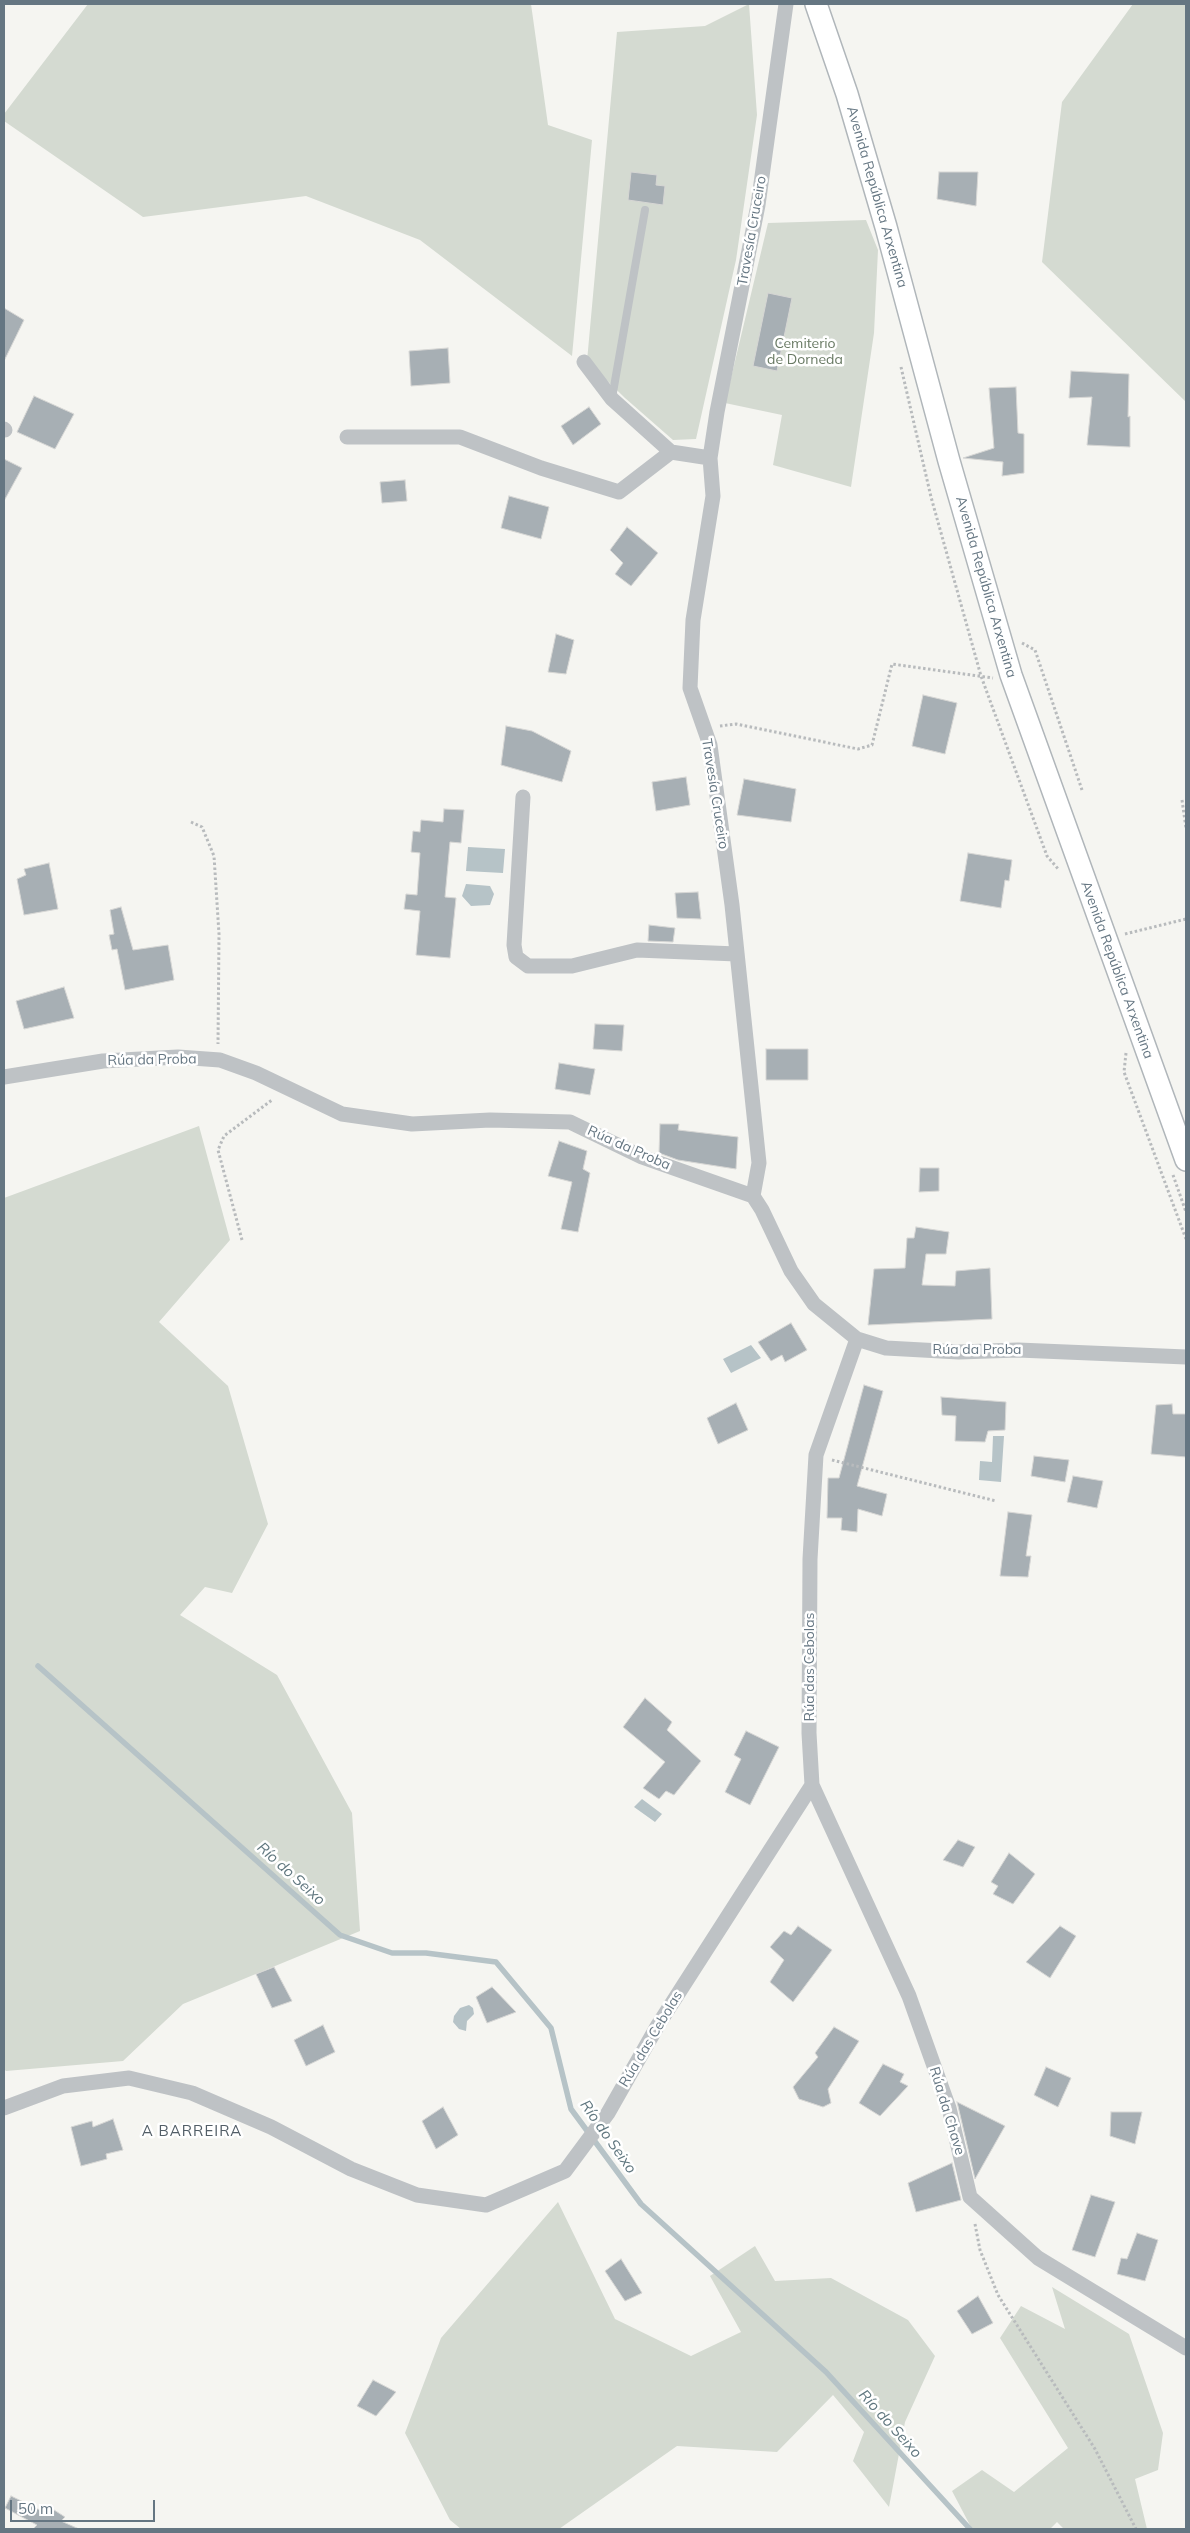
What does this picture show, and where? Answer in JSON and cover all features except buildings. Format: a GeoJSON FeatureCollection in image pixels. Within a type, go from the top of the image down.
{"type":"FeatureCollection","features":[{"type":"Feature","properties":{"kind":"main road","name":"Avenida República Arxentina"},"geometry":{"type":"LineString","coordinates":[[816,4],[847,94],[883,217],[949,461],[1011,675],[1186,1160]]}},
{"type":"Feature","properties":{"kind":"street","name":"Travesía Cruceiro"},"geometry":{"type":"LineString","coordinates":[[753,1196],[759,1163],[737,954],[710,745],[690,688],[693,620],[714,496],[710,458],[717,412],[758,205],[786,4]]}},
{"type":"Feature","properties":{"kind":"street"},"geometry":{"type":"LineString","coordinates":[[584,362],[612,399],[671,452],[710,458]]}},
{"type":"Feature","properties":{"kind":"street"},"geometry":{"type":"LineString","coordinates":[[347,437],[460,437],[541,468],[619,492],[671,452]]}},
{"type":"Feature","properties":{"kind":"street"},"geometry":{"type":"LineString","coordinates":[[523,797],[514,944],[516,957],[528,966],[572,966],[637,950],[737,954]]}},
{"type":"Feature","properties":{"kind":"street","name":"Rúa da Proba"},"geometry":{"type":"LineString","coordinates":[[4,1077],[103,1060],[178,1057],[220,1060],[256,1073],[285,1089],[342,1114],[412,1124],[490,1120],[570,1122],[642,1157],[753,1196],[762,1210],[791,1271],[814,1304],[857,1339],[886,1348],[959,1352],[1018,1350],[1186,1357]]}},
{"type":"Feature","properties":{"kind":"street","name":"Rúa das Cebolas"},"geometry":{"type":"LineString","coordinates":[[4,2108],[63,2086],[128,2078],[192,2093],[271,2128],[351,2169],[417,2195],[486,2205],[565,2171],[608,2113],[658,2025],[812,1785],[810,1733],[810,1559],[816,1455],[857,1339]]}},
{"type":"Feature","properties":{"kind":"street","name":"Rúa da Chave"},"geometry":{"type":"LineString","coordinates":[[812,1785],[909,1996],[949,2108],[970,2197]]}},
{"type":"Feature","properties":{"kind":"street"},"geometry":{"type":"LineString","coordinates":[[970,2197],[1038,2258],[1186,2348]]}},
{"type":"Feature","properties":{"kind":"lane"},"geometry":{"type":"LineString","coordinates":[[612,399],[645,210]]}},
{"type":"Feature","properties":{"kind":"path"},"geometry":{"type":"LineString","coordinates":[[1018,640],[1035,650],[1082,790]]}},
{"type":"Feature","properties":{"kind":"path"},"geometry":{"type":"LineString","coordinates":[[704,727],[736,724],[858,749],[872,745],[892,664],[997,679],[1011,675]]}},
{"type":"Feature","properties":{"kind":"path"},"geometry":{"type":"LineString","coordinates":[[1182,800],[1186,828]]}},
{"type":"Feature","properties":{"kind":"path"},"geometry":{"type":"LineString","coordinates":[[191,822],[202,827],[214,856],[219,934],[217,1029],[220,1060]]}},
{"type":"Feature","properties":{"kind":"path"},"geometry":{"type":"LineString","coordinates":[[1108,940],[1186,918]]}},
{"type":"Feature","properties":{"kind":"path"},"geometry":{"type":"LineString","coordinates":[[1126,1052],[1124,1072],[1186,1239]]}},
{"type":"Feature","properties":{"kind":"path"},"geometry":{"type":"LineString","coordinates":[[242,1240],[220,1166],[218,1150],[224,1136],[285,1089]]}},
{"type":"Feature","properties":{"kind":"path"},"geometry":{"type":"LineString","coordinates":[[816,1455],[996,1502]]}},
{"type":"Feature","properties":{"kind":"path"},"geometry":{"type":"LineString","coordinates":[[970,2197],[980,2250],[998,2295],[1095,2449],[1136,2529]]}},
{"type":"Feature","properties":{"kind":"green space"},"geometry":{"type":"Polygon","coordinates":[[[88,4],[531,4],[548,125],[592,140],[572,356],[420,240],[306,196],[143,217],[4,121],[4,114],[88,4]]]}},
{"type":"Feature","properties":{"kind":"green space"},"geometry":{"type":"Polygon","coordinates":[[[749,4],[757,115],[736,260],[696,439],[673,440],[625,398],[587,361],[617,32],[705,26],[749,4]]]}},
{"type":"Feature","properties":{"kind":"green space"},"geometry":{"type":"Polygon","coordinates":[[[1133,4],[1186,4],[1186,402],[1042,262],[1062,102],[1133,4]]]}},
{"type":"Feature","properties":{"kind":"green space","name":"Cemiterio de Dorneda"},"geometry":{"type":"Polygon","coordinates":[[[866,220],[878,250],[874,333],[851,487],[773,465],[782,415],[725,403],[768,223],[866,220]]]}},
{"type":"Feature","properties":{"kind":"green space"},"geometry":{"type":"Polygon","coordinates":[[[199,1126],[230,1240],[159,1322],[228,1386],[268,1524],[232,1593],[205,1587],[180,1615],[277,1675],[352,1813],[360,1931],[183,2004],[123,2061],[6,2071],[4,2069],[4,1198],[199,1126]]]}},
{"type":"Feature","properties":{"kind":"green space"},"geometry":{"type":"Polygon","coordinates":[[[558,2202],[615,2319],[691,2356],[741,2332],[710,2276],[755,2246],[775,2281],[831,2278],[908,2320],[935,2356],[905,2422],[889,2507],[853,2461],[864,2432],[833,2395],[777,2452],[677,2446],[559,2529],[461,2529],[450,2520],[405,2433],[441,2338],[558,2202]]]}},
{"type":"Feature","properties":{"kind":"green space"},"geometry":{"type":"Polygon","coordinates":[[[1052,2287],[1129,2334],[1163,2433],[1158,2470],[1135,2479],[1147,2529],[1064,2529],[1057,2522],[1050,2529],[972,2529],[952,2491],[982,2470],[1014,2492],[1068,2448],[1000,2338],[1021,2306],[1065,2329],[1052,2287]]]}},
{"type":"Feature","properties":{"kind":"shaded area"},"geometry":{"type":"Polygon","coordinates":[[[468,847],[505,849],[503,873],[466,871],[468,847]]]}},
{"type":"Feature","properties":{"kind":"shaded area"},"geometry":{"type":"Polygon","coordinates":[[[466,884],[490,886],[494,894],[490,905],[471,906],[462,896],[466,884]]]}},
{"type":"Feature","properties":{"kind":"shaded area"},"geometry":{"type":"Polygon","coordinates":[[[751,1345],[761,1358],[731,1373],[723,1359],[751,1345]]]}},
{"type":"Feature","properties":{"kind":"shaded area"},"geometry":{"type":"Polygon","coordinates":[[[993,1436],[1004,1436],[1001,1482],[979,1480],[980,1461],[992,1462],[993,1436]]]}},
{"type":"Feature","properties":{"kind":"shaded area"},"geometry":{"type":"Polygon","coordinates":[[[642,1799],[662,1814],[655,1822],[634,1807],[642,1799]]]}},
{"type":"Feature","properties":{"kind":"shaded area"},"geometry":{"type":"Polygon","coordinates":[[[469,2005],[473,2008],[474,2014],[467,2021],[466,2031],[459,2029],[453,2022],[454,2016],[460,2008],[469,2005]]]}},
{"type":"Feature","properties":{"kind":"waterway","name":"Río do Seixo"},"geometry":{"type":"LineString","coordinates":[[38,1666],[340,1935],[392,1953],[426,1953],[496,1962],[551,2028],[571,2109],[641,2204],[826,2372],[970,2529]]}},
{"type":"Feature","properties":{"kind":"district","name":"A BARREIRA"},"geometry":{"type":"Point","coordinates":[192,2131]}}]}
